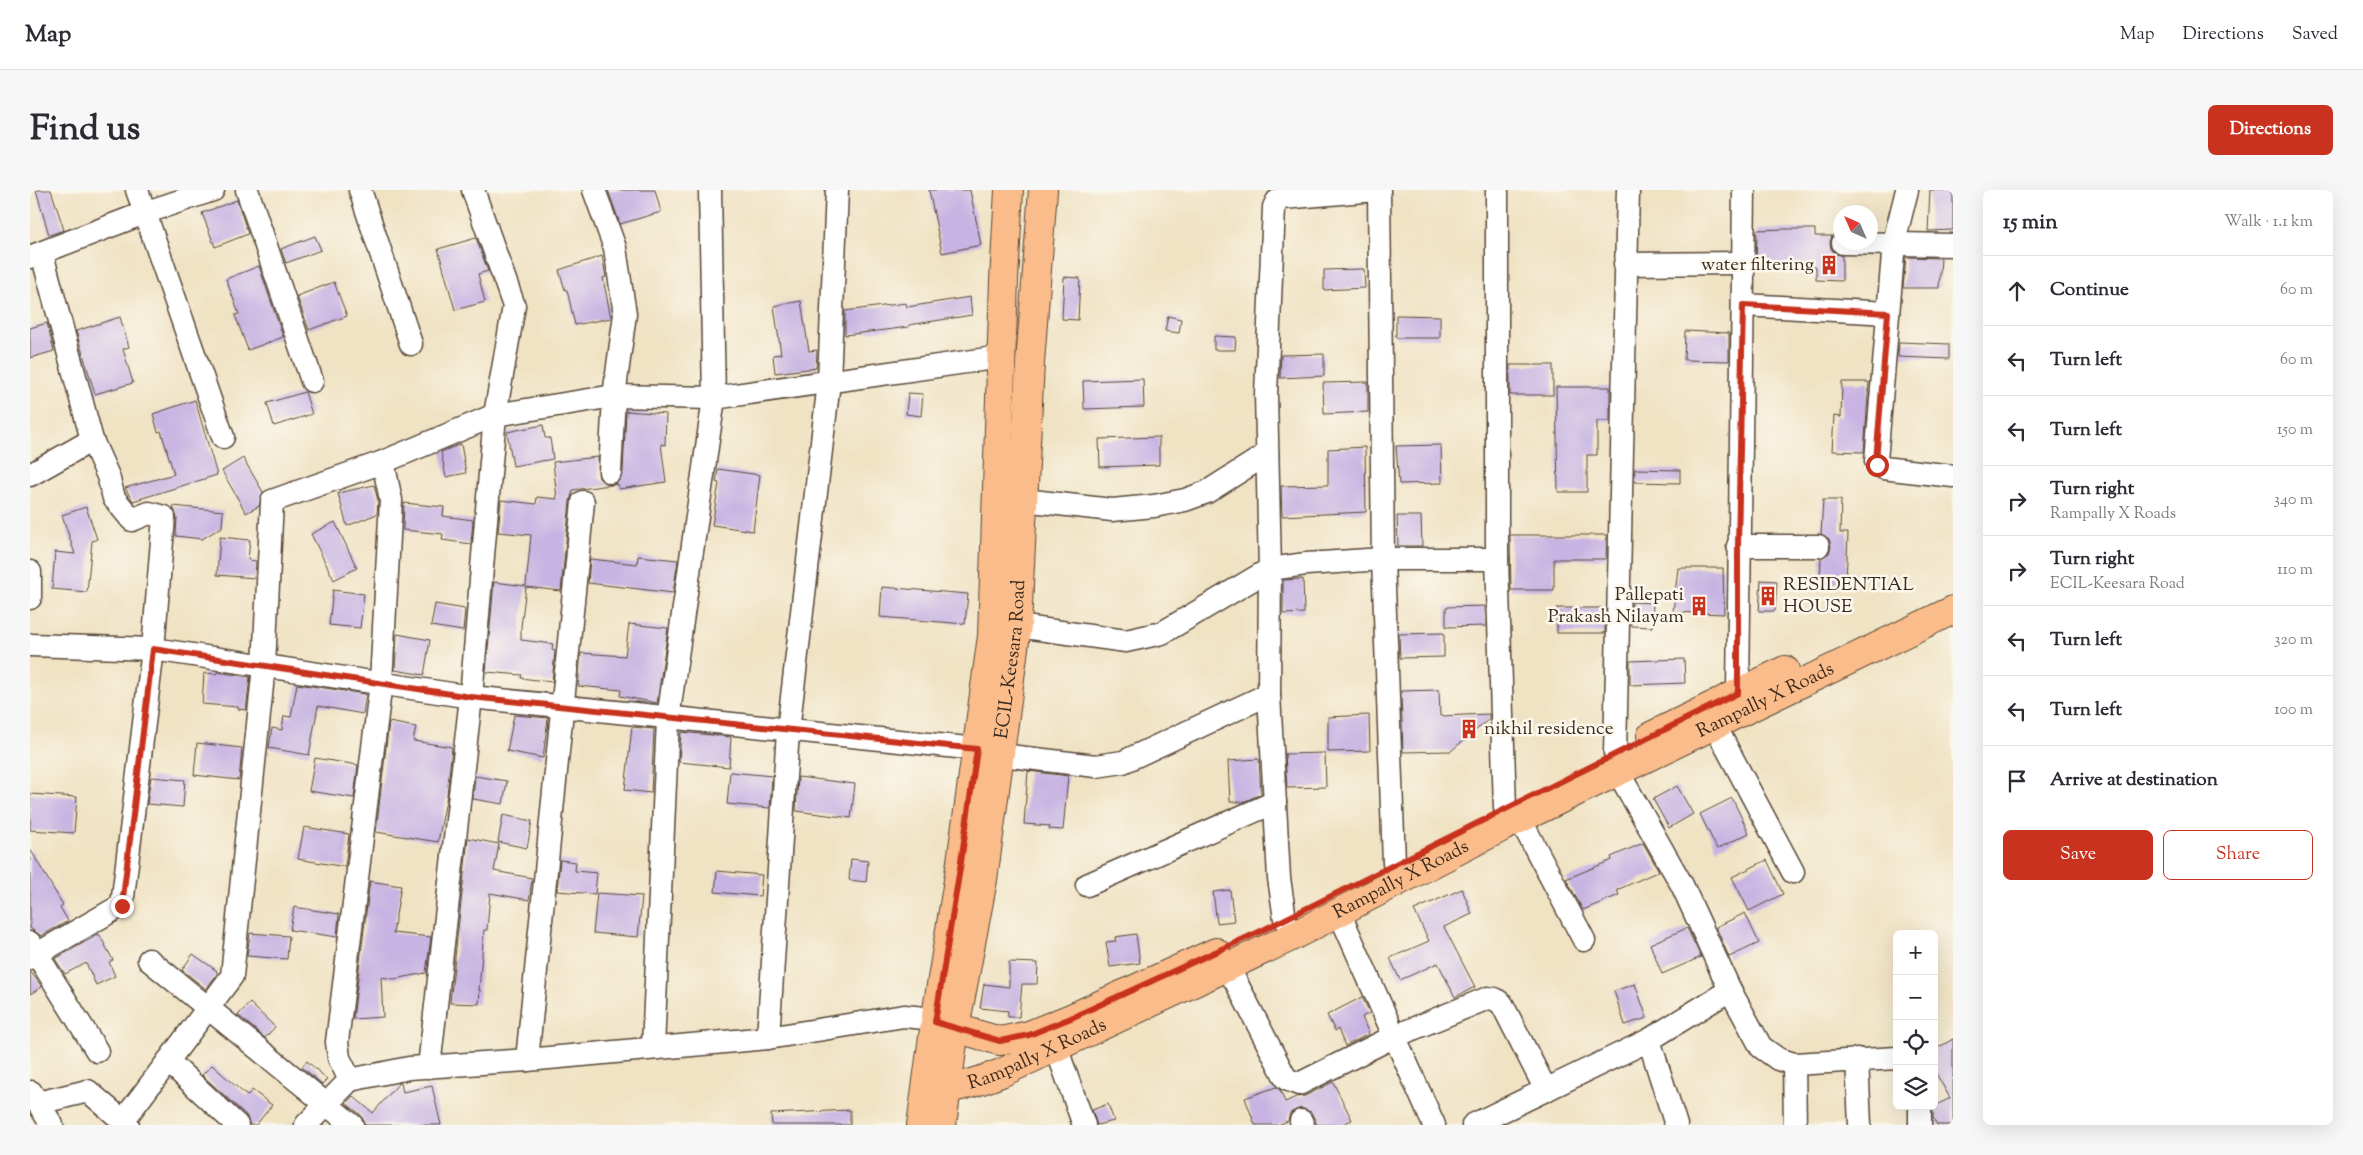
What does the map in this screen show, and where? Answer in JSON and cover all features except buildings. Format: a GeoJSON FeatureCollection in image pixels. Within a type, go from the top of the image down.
{"type":"FeatureCollection","features":[{"type":"Feature","properties":{"kind":"main road","name":"ECIL-Keesara Road"},"geometry":{"type":"LineString","coordinates":[[942,1125],[937,1090],[945,1025],[983,880],[989,752],[1001,356],[1009,190]]}},
{"type":"Feature","properties":{"kind":"main road","name":"ECIL-Keesara Road"},"geometry":{"type":"LineString","coordinates":[[989,752],[1017,626],[1030,362],[1043,190]]}},
{"type":"Feature","properties":{"kind":"main road","name":"Rampally X Roads"},"geometry":{"type":"LineString","coordinates":[[937,1090],[974,1084],[1053,1037],[1285,919],[1394,864],[1513,813],[1617,763],[1738,693],[1953,589]]}},
{"type":"Feature","properties":{"kind":"main road","name":"Rampally X Roads"},"geometry":{"type":"LineString","coordinates":[[1617,763],[1715,726],[1953,610]]}},
{"type":"Feature","properties":{"kind":"main road","name":"Rampally X Roads"},"geometry":{"type":"LineString","coordinates":[[945,1025],[1000,1041],[1029,1035],[1053,1037],[1226,968],[1339,912],[1513,813]]}},
{"type":"Feature","properties":{"kind":"main road","name":"ECIL-Keesara Road"},"geometry":{"type":"LineString","coordinates":[[921,1125],[937,1090]]}},
{"type":"Feature","properties":{"kind":"street"},"geometry":{"type":"LineString","coordinates":[[137,190],[223,437]]}},
{"type":"Feature","properties":{"kind":"street"},"geometry":{"type":"LineString","coordinates":[[98,1051],[32,952],[122,906],[153,649],[164,517],[149,513],[132,520],[114,498],[108,476],[92,440],[36,256],[144,213],[213,190]]}},
{"type":"Feature","properties":{"kind":"street"},"geometry":{"type":"LineString","coordinates":[[247,190],[312,381]]}},
{"type":"Feature","properties":{"kind":"street"},"geometry":{"type":"LineString","coordinates":[[360,190],[411,344]]}},
{"type":"Feature","properties":{"kind":"street"},"geometry":{"type":"LineString","coordinates":[[429,1067],[471,697],[495,415],[514,306],[473,190]]}},
{"type":"Feature","properties":{"kind":"street"},"geometry":{"type":"LineString","coordinates":[[594,190],[615,248],[626,314],[614,396],[610,472]]}},
{"type":"Feature","properties":{"kind":"street"},"geometry":{"type":"LineString","coordinates":[[653,1047],[668,719],[714,398],[710,190]]}},
{"type":"Feature","properties":{"kind":"street"},"geometry":{"type":"LineString","coordinates":[[768,1038],[788,730],[829,382],[838,190]]}},
{"type":"Feature","properties":{"kind":"street"},"geometry":{"type":"LineString","coordinates":[[1285,919],[1279,878],[1269,694],[1270,569],[1266,394],[1274,206],[1277,201],[1283,198],[1377,190],[1382,559],[1394,864]]}},
{"type":"Feature","properties":{"kind":"street"},"geometry":{"type":"LineString","coordinates":[[1497,190],[1497,559],[1513,813],[1584,940]]}},
{"type":"Feature","properties":{"kind":"street"},"geometry":{"type":"LineString","coordinates":[[1628,190],[1625,264],[1617,763],[1682,885],[1730,990],[1761,1047],[1778,1059],[1794,1064],[1893,1058]]}},
{"type":"Feature","properties":{"kind":"street"},"geometry":{"type":"LineString","coordinates":[[1738,693],[1738,546],[1743,305],[1741,264],[1744,190]]}},
{"type":"Feature","properties":{"kind":"street"},"geometry":{"type":"LineString","coordinates":[[1907,190],[1894,242],[1876,461],[1883,468],[1953,476]]}},
{"type":"Feature","properties":{"kind":"street"},"geometry":{"type":"LineString","coordinates":[[1878,242],[1953,245]]}},
{"type":"Feature","properties":{"kind":"street"},"geometry":{"type":"LineString","coordinates":[[1625,264],[1741,264]]}},
{"type":"Feature","properties":{"kind":"street"},"geometry":{"type":"LineString","coordinates":[[1743,305],[1888,313]]}},
{"type":"Feature","properties":{"kind":"street"},"geometry":{"type":"LineString","coordinates":[[52,1125],[34,1097],[88,1091],[125,1123],[168,1061],[232,976],[264,666],[272,502],[383,462],[495,415],[614,396],[714,398],[1001,356]]}},
{"type":"Feature","properties":{"kind":"street"},"geometry":{"type":"LineString","coordinates":[[30,475],[92,440]]}},
{"type":"Feature","properties":{"kind":"street"},"geometry":{"type":"LineString","coordinates":[[1024,500],[1112,510],[1154,506],[1185,500],[1207,492],[1267,454]]}},
{"type":"Feature","properties":{"kind":"street"},"geometry":{"type":"LineString","coordinates":[[350,1080],[339,1058],[337,1042],[381,682],[391,500],[383,462]]}},
{"type":"Feature","properties":{"kind":"street"},"geometry":{"type":"LineString","coordinates":[[527,1060],[583,502]]}},
{"type":"Feature","properties":{"kind":"street"},"geometry":{"type":"LineString","coordinates":[[1738,546],[1818,546]]}},
{"type":"Feature","properties":{"kind":"street"},"geometry":{"type":"LineString","coordinates":[[1017,626],[1126,640],[1162,633],[1270,569],[1306,564],[1382,559],[1497,559]]}},
{"type":"Feature","properties":{"kind":"street"},"geometry":{"type":"LineString","coordinates":[[30,572],[30,598]]}},
{"type":"Feature","properties":{"kind":"street"},"geometry":{"type":"LineString","coordinates":[[30,645],[153,649],[471,697],[989,752],[1096,766],[1123,762],[1269,694]]}},
{"type":"Feature","properties":{"kind":"street"},"geometry":{"type":"LineString","coordinates":[[1715,726],[1793,872]]}},
{"type":"Feature","properties":{"kind":"street"},"geometry":{"type":"LineString","coordinates":[[1087,885],[1275,802]]}},
{"type":"Feature","properties":{"kind":"street"},"geometry":{"type":"LineString","coordinates":[[1339,912],[1393,1037],[1434,1125]]}},
{"type":"Feature","properties":{"kind":"street"},"geometry":{"type":"LineString","coordinates":[[150,960],[210,1007],[352,1125]]}},
{"type":"Feature","properties":{"kind":"street"},"geometry":{"type":"LineString","coordinates":[[1226,968],[1236,982],[1286,1079],[1299,1084],[1393,1037],[1488,998],[1495,999],[1502,1004],[1546,1090]]}},
{"type":"Feature","properties":{"kind":"street"},"geometry":{"type":"LineString","coordinates":[[1474,1125],[1649,1040],[1730,990]]}},
{"type":"Feature","properties":{"kind":"street"},"geometry":{"type":"LineString","coordinates":[[306,1125],[350,1080],[409,1068],[527,1060],[768,1038],[904,1016],[925,1018],[945,1025]]}},
{"type":"Feature","properties":{"kind":"street"},"geometry":{"type":"LineString","coordinates":[[1053,1037],[1084,1125]]}},
{"type":"Feature","properties":{"kind":"street"},"geometry":{"type":"LineString","coordinates":[[1649,1040],[1676,1125]]}},
{"type":"Feature","properties":{"kind":"street"},"geometry":{"type":"LineString","coordinates":[[1857,1059],[1860,1125]]}},
{"type":"Feature","properties":{"kind":"street"},"geometry":{"type":"LineString","coordinates":[[168,1061],[237,1125]]}},
{"type":"Feature","properties":{"kind":"street"},"geometry":{"type":"LineString","coordinates":[[1794,1064],[1795,1125]]}},
{"type":"Feature","properties":{"kind":"street"},"geometry":{"type":"LineString","coordinates":[[1920,1110],[1920,1125]]}},
{"type":"Feature","properties":{"kind":"place","name":"water filtering"},"geometry":{"type":"Point","coordinates":[1829,265]}},
{"type":"Feature","properties":{"kind":"place","name":"RESIDENTIAL HOUSE"},"geometry":{"type":"Point","coordinates":[1768,596]}},
{"type":"Feature","properties":{"kind":"place","name":"Pallepati Prakash Nilayam"},"geometry":{"type":"Point","coordinates":[1699,606]}},
{"type":"Feature","properties":{"kind":"place","name":"nikhil residence"},"geometry":{"type":"Point","coordinates":[1469,729]}},
{"type":"Feature","properties":{"kind":"route"},"geometry":{"type":"LineString","coordinates":[[122,906],[153,649],[471,697],[668,719],[977,749],[935,1022],[1000,1041],[1029,1035],[1071,1018],[1261,931],[1457,831],[1738,693],[1738,546],[1743,305],[1824,311],[1888,313],[1877,465]]}}]}
